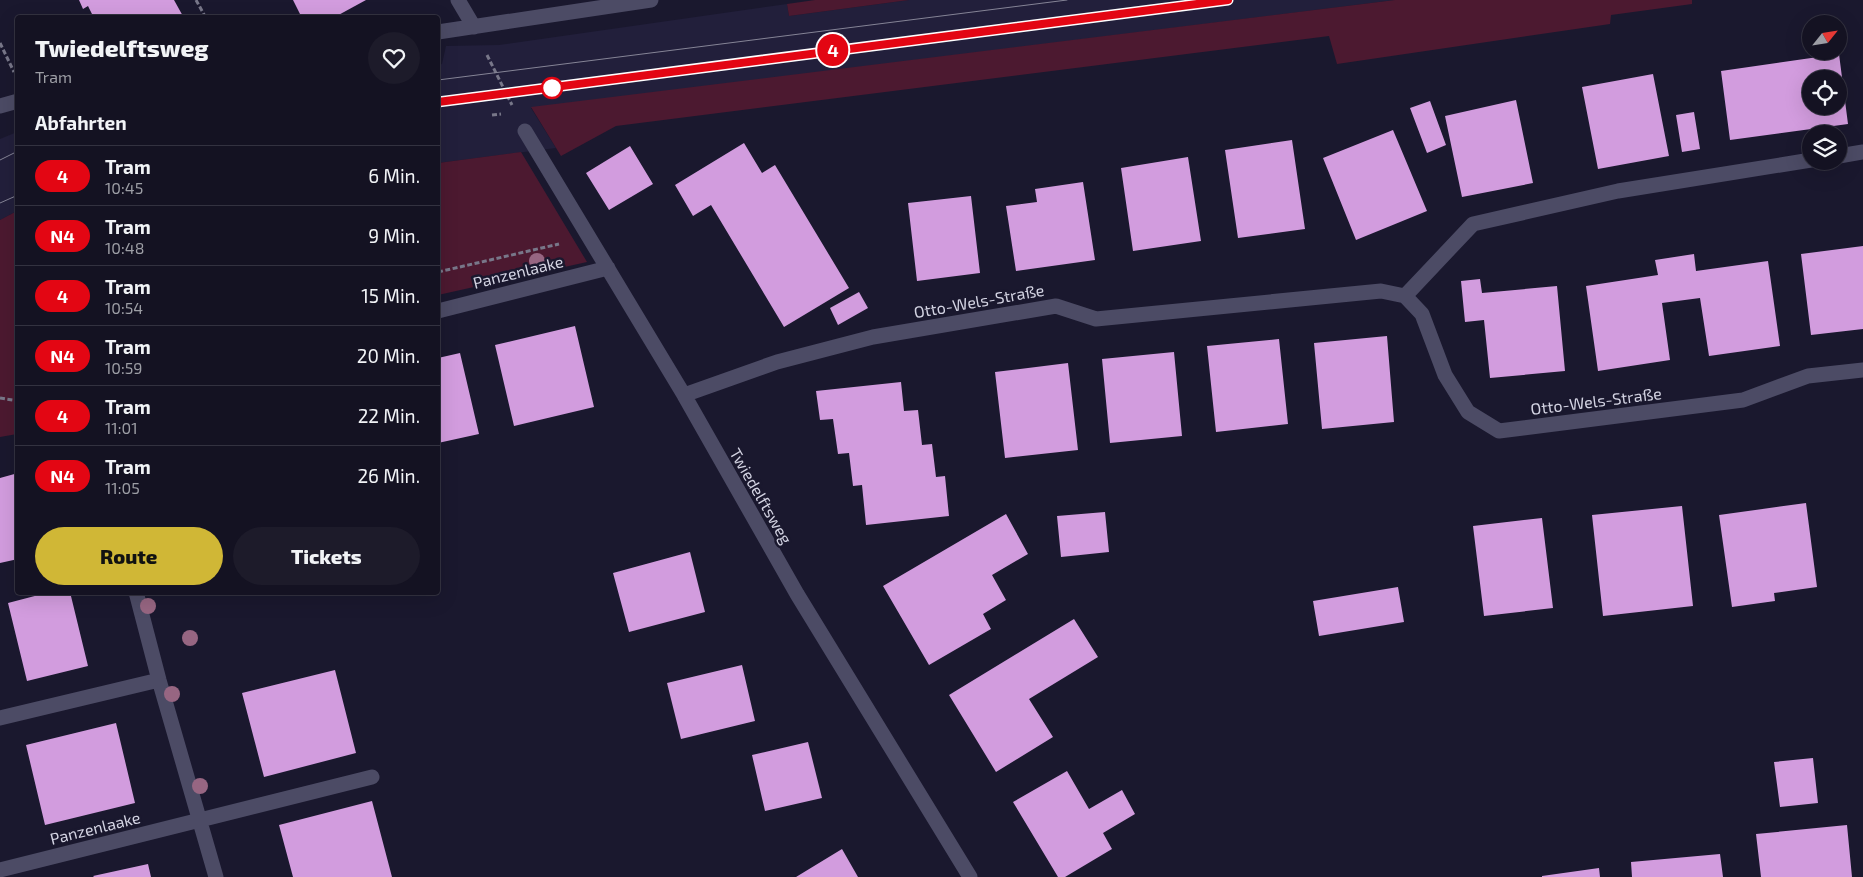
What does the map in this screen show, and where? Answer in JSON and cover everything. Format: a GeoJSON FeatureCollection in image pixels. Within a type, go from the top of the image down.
{"type":"FeatureCollection","features":[{"type":"Feature","properties":{"kind":"street"},"geometry":{"type":"LineString","coordinates":[[458,0],[474,27]]}},
{"type":"Feature","properties":{"kind":"street"},"geometry":{"type":"LineString","coordinates":[[440,32],[652,0]]}},
{"type":"Feature","properties":{"kind":"street"},"geometry":{"type":"LineString","coordinates":[[0,106],[15,102]]}},
{"type":"Feature","properties":{"kind":"street","name":"Twiedelftsweg"},"geometry":{"type":"LineString","coordinates":[[526,130],[684,395],[797,594],[970,877]]}},
{"type":"Feature","properties":{"kind":"street"},"geometry":{"type":"LineString","coordinates":[[1847,155],[1863,152]]}},
{"type":"Feature","properties":{"kind":"street"},"geometry":{"type":"LineString","coordinates":[[1405,296],[1473,224],[1618,191],[1802,161]]}},
{"type":"Feature","properties":{"kind":"street","name":"Panzenlaake"},"geometry":{"type":"LineString","coordinates":[[440,310],[608,268]]}},
{"type":"Feature","properties":{"kind":"street","name":"Otto-Wels-Straße"},"geometry":{"type":"LineString","coordinates":[[684,395],[777,362],[873,337],[1056,306],[1096,320],[1381,291],[1405,296],[1422,314],[1445,375],[1468,412],[1499,431],[1743,400],[1808,376],[1863,370]]}},
{"type":"Feature","properties":{"kind":"street"},"geometry":{"type":"LineString","coordinates":[[137,595],[159,680],[216,877]]}},
{"type":"Feature","properties":{"kind":"street"},"geometry":{"type":"LineString","coordinates":[[0,718],[159,680]]}},
{"type":"Feature","properties":{"kind":"street","name":"Panzenlaake"},"geometry":{"type":"LineString","coordinates":[[0,870],[372,777]]}},
{"type":"Feature","properties":{"kind":"path"},"geometry":{"type":"LineString","coordinates":[[196,0],[204,15]]}},
{"type":"Feature","properties":{"kind":"path"},"geometry":{"type":"LineString","coordinates":[[0,43],[15,73]]}},
{"type":"Feature","properties":{"kind":"path"},"geometry":{"type":"LineString","coordinates":[[496,73],[507,94]]}},
{"type":"Feature","properties":{"kind":"path"},"geometry":{"type":"LineString","coordinates":[[440,272],[590,237]]}},
{"type":"Feature","properties":{"kind":"path"},"geometry":{"type":"LineString","coordinates":[[0,398],[15,400]]}},
{"type":"Feature","properties":{"kind":"shaded area"},"geometry":{"type":"Polygon","coordinates":[[[815,0],[909,0],[789,16],[787,4],[815,0]]]}},
{"type":"Feature","properties":{"kind":"shaded area"},"geometry":{"type":"Polygon","coordinates":[[[909,0],[1395,0],[531,108],[556,148],[440,163],[440,64],[442,64],[446,46],[499,45],[787,4],[789,16],[909,0]]]}},
{"type":"Feature","properties":{"kind":"shaded area"},"geometry":{"type":"Polygon","coordinates":[[[1395,0],[1692,0],[1692,4],[1611,15],[1610,24],[1337,64],[1329,36],[616,126],[561,156],[531,107],[1395,0]]]}},
{"type":"Feature","properties":{"kind":"shaded area"},"geometry":{"type":"Polygon","coordinates":[[[15,133],[15,212],[0,220],[0,139],[15,133]]]}},
{"type":"Feature","properties":{"kind":"shaded area"},"geometry":{"type":"Polygon","coordinates":[[[521,152],[587,262],[440,295],[440,163],[521,152]]]}},
{"type":"Feature","properties":{"kind":"shaded area"},"geometry":{"type":"Polygon","coordinates":[[[15,212],[15,434],[0,437],[0,220],[15,212]]]}},
{"type":"Feature","properties":{"kind":"building"},"geometry":{"type":"Polygon","coordinates":[[[79,0],[174,0],[182,15],[92,15],[88,6],[83,9],[79,0]]]}},
{"type":"Feature","properties":{"kind":"building"},"geometry":{"type":"Polygon","coordinates":[[[293,0],[366,0],[338,15],[300,15],[293,0]]]}},
{"type":"Feature","properties":{"kind":"building"},"geometry":{"type":"Polygon","coordinates":[[[1802,59],[1840,60],[1841,70],[1802,70],[1802,115],[1847,115],[1848,124],[1802,125],[1802,130],[1730,140],[1721,71],[1802,59]]]}},
{"type":"Feature","properties":{"kind":"building"},"geometry":{"type":"Polygon","coordinates":[[[1653,74],[1669,156],[1598,169],[1582,87],[1653,74]]]}},
{"type":"Feature","properties":{"kind":"building"},"geometry":{"type":"Polygon","coordinates":[[[1516,100],[1533,183],[1462,197],[1445,116],[1516,100]]]}},
{"type":"Feature","properties":{"kind":"building"},"geometry":{"type":"Polygon","coordinates":[[[1430,101],[1446,145],[1427,153],[1410,108],[1430,101]]]}},
{"type":"Feature","properties":{"kind":"building"},"geometry":{"type":"Polygon","coordinates":[[[1694,112],[1700,149],[1682,152],[1676,115],[1694,112]]]}},
{"type":"Feature","properties":{"kind":"building"},"geometry":{"type":"Polygon","coordinates":[[[1393,130],[1427,211],[1356,240],[1323,158],[1393,130]]]}},
{"type":"Feature","properties":{"kind":"building"},"geometry":{"type":"Polygon","coordinates":[[[1292,140],[1305,229],[1238,238],[1225,150],[1292,140]]]}},
{"type":"Feature","properties":{"kind":"building"},"geometry":{"type":"Polygon","coordinates":[[[744,143],[762,173],[775,165],[849,288],[784,327],[711,205],[693,216],[675,185],[744,143]]]}},
{"type":"Feature","properties":{"kind":"building"},"geometry":{"type":"Polygon","coordinates":[[[630,146],[653,184],[609,210],[586,173],[630,146]]]}},
{"type":"Feature","properties":{"kind":"building"},"geometry":{"type":"Polygon","coordinates":[[[1188,157],[1201,241],[1133,251],[1121,168],[1188,157]]]}},
{"type":"Feature","properties":{"kind":"building"},"geometry":{"type":"Polygon","coordinates":[[[1083,182],[1095,260],[1016,271],[1006,206],[1037,202],[1035,189],[1083,182]]]}},
{"type":"Feature","properties":{"kind":"building"},"geometry":{"type":"Polygon","coordinates":[[[971,196],[980,273],[917,281],[908,203],[971,196]]]}},
{"type":"Feature","properties":{"kind":"building"},"geometry":{"type":"Polygon","coordinates":[[[1863,246],[1863,329],[1811,335],[1801,254],[1863,246]]]}},
{"type":"Feature","properties":{"kind":"building"},"geometry":{"type":"Polygon","coordinates":[[[1694,254],[1696,271],[1768,261],[1780,346],[1709,356],[1700,298],[1662,303],[1670,360],[1598,371],[1586,286],[1658,275],[1655,260],[1694,254]]]}},
{"type":"Feature","properties":{"kind":"building"},"geometry":{"type":"Polygon","coordinates":[[[1480,279],[1482,293],[1557,286],[1565,371],[1490,378],[1484,320],[1465,322],[1461,281],[1480,279]]]}},
{"type":"Feature","properties":{"kind":"building"},"geometry":{"type":"Polygon","coordinates":[[[859,292],[868,308],[838,325],[830,308],[859,292]]]}},
{"type":"Feature","properties":{"kind":"building"},"geometry":{"type":"Polygon","coordinates":[[[575,326],[594,407],[514,426],[495,345],[575,326]]]}},
{"type":"Feature","properties":{"kind":"building"},"geometry":{"type":"Polygon","coordinates":[[[1387,336],[1394,422],[1322,429],[1314,343],[1387,336]]]}},
{"type":"Feature","properties":{"kind":"building"},"geometry":{"type":"Polygon","coordinates":[[[1279,339],[1288,424],[1216,432],[1207,346],[1279,339]]]}},
{"type":"Feature","properties":{"kind":"building"},"geometry":{"type":"Polygon","coordinates":[[[1174,352],[1182,436],[1110,443],[1102,359],[1174,352]]]}},
{"type":"Feature","properties":{"kind":"building"},"geometry":{"type":"Polygon","coordinates":[[[460,353],[479,434],[440,443],[440,358],[460,353]]]}},
{"type":"Feature","properties":{"kind":"building"},"geometry":{"type":"Polygon","coordinates":[[[1068,363],[1078,450],[1005,458],[995,372],[1068,363]]]}},
{"type":"Feature","properties":{"kind":"building"},"geometry":{"type":"Polygon","coordinates":[[[901,382],[904,411],[918,410],[922,445],[932,444],[936,477],[945,476],[949,516],[866,525],[862,485],[853,486],[849,453],[838,454],[833,419],[820,420],[816,391],[901,382]]]}},
{"type":"Feature","properties":{"kind":"building"},"geometry":{"type":"Polygon","coordinates":[[[15,474],[15,560],[0,563],[0,478],[15,474]]]}},
{"type":"Feature","properties":{"kind":"building"},"geometry":{"type":"Polygon","coordinates":[[[1806,503],[1817,587],[1774,593],[1775,601],[1732,607],[1719,515],[1806,503]]]}},
{"type":"Feature","properties":{"kind":"building"},"geometry":{"type":"Polygon","coordinates":[[[1682,506],[1693,606],[1603,616],[1592,515],[1682,506]]]}},
{"type":"Feature","properties":{"kind":"building"},"geometry":{"type":"Polygon","coordinates":[[[1105,512],[1109,552],[1061,557],[1057,516],[1105,512]]]}},
{"type":"Feature","properties":{"kind":"building"},"geometry":{"type":"Polygon","coordinates":[[[1006,514],[1028,554],[992,575],[1006,600],[983,614],[991,629],[929,665],[883,586],[1006,514]]]}},
{"type":"Feature","properties":{"kind":"building"},"geometry":{"type":"Polygon","coordinates":[[[1542,518],[1553,608],[1484,616],[1473,526],[1542,518]]]}},
{"type":"Feature","properties":{"kind":"building"},"geometry":{"type":"Polygon","coordinates":[[[690,552],[705,612],[629,632],[613,573],[690,552]]]}},
{"type":"Feature","properties":{"kind":"building"},"geometry":{"type":"Polygon","coordinates":[[[1398,587],[1404,622],[1319,636],[1313,601],[1398,587]]]}},
{"type":"Feature","properties":{"kind":"building"},"geometry":{"type":"Polygon","coordinates":[[[39,595],[71,595],[88,666],[27,681],[8,603],[39,595]]]}},
{"type":"Feature","properties":{"kind":"building"},"geometry":{"type":"Polygon","coordinates":[[[1074,619],[1098,657],[1029,699],[1053,737],[996,772],[949,695],[1074,619]]]}},
{"type":"Feature","properties":{"kind":"building"},"geometry":{"type":"Polygon","coordinates":[[[742,665],[755,721],[681,739],[667,683],[742,665]]]}},
{"type":"Feature","properties":{"kind":"building"},"geometry":{"type":"Polygon","coordinates":[[[335,670],[356,753],[264,777],[242,693],[335,670]]]}},
{"type":"Feature","properties":{"kind":"building"},"geometry":{"type":"Polygon","coordinates":[[[116,723],[135,803],[45,825],[26,745],[116,723]]]}},
{"type":"Feature","properties":{"kind":"building"},"geometry":{"type":"Polygon","coordinates":[[[808,742],[822,798],[765,811],[752,755],[808,742]]]}},
{"type":"Feature","properties":{"kind":"building"},"geometry":{"type":"Polygon","coordinates":[[[1813,758],[1818,803],[1780,807],[1774,762],[1813,758]]]}},
{"type":"Feature","properties":{"kind":"building"},"geometry":{"type":"Polygon","coordinates":[[[1067,771],[1089,809],[1122,790],[1135,814],[1103,833],[1112,849],[1065,877],[1058,877],[1013,802],[1067,771]]]}},
{"type":"Feature","properties":{"kind":"building"},"geometry":{"type":"Polygon","coordinates":[[[372,801],[392,877],[293,877],[279,825],[372,801]]]}},
{"type":"Feature","properties":{"kind":"building"},"geometry":{"type":"Polygon","coordinates":[[[1847,825],[1852,877],[1761,877],[1756,834],[1847,825]]]}},
{"type":"Feature","properties":{"kind":"building"},"geometry":{"type":"Polygon","coordinates":[[[842,849],[858,877],[796,877],[842,849]]]}},
{"type":"Feature","properties":{"kind":"building"},"geometry":{"type":"Polygon","coordinates":[[[1720,854],[1723,877],[1632,877],[1631,862],[1720,854]]]}},
{"type":"Feature","properties":{"kind":"building"},"geometry":{"type":"Polygon","coordinates":[[[148,864],[151,877],[93,876],[148,864]]]}},
{"type":"Feature","properties":{"kind":"building"},"geometry":{"type":"Polygon","coordinates":[[[1599,868],[1600,877],[1542,877],[1542,876],[1599,868]]]}},
{"type":"Feature","properties":{"kind":"tram line"},"geometry":{"type":"LineString","coordinates":[[440,80],[1067,0]]}},
{"type":"Feature","properties":{"kind":"tram line"},"geometry":{"type":"LineString","coordinates":[[440,102],[1228,0]]}},
{"type":"Feature","properties":{"kind":"tram line","name":"4"},"geometry":{"type":"LineString","coordinates":[[440,102],[1228,0]]}},
{"type":"Feature","properties":{"kind":"tram line"},"geometry":{"type":"LineString","coordinates":[[0,160],[15,152]]}},
{"type":"Feature","properties":{"kind":"tram line"},"geometry":{"type":"LineString","coordinates":[[0,203],[15,196]]}}]}
